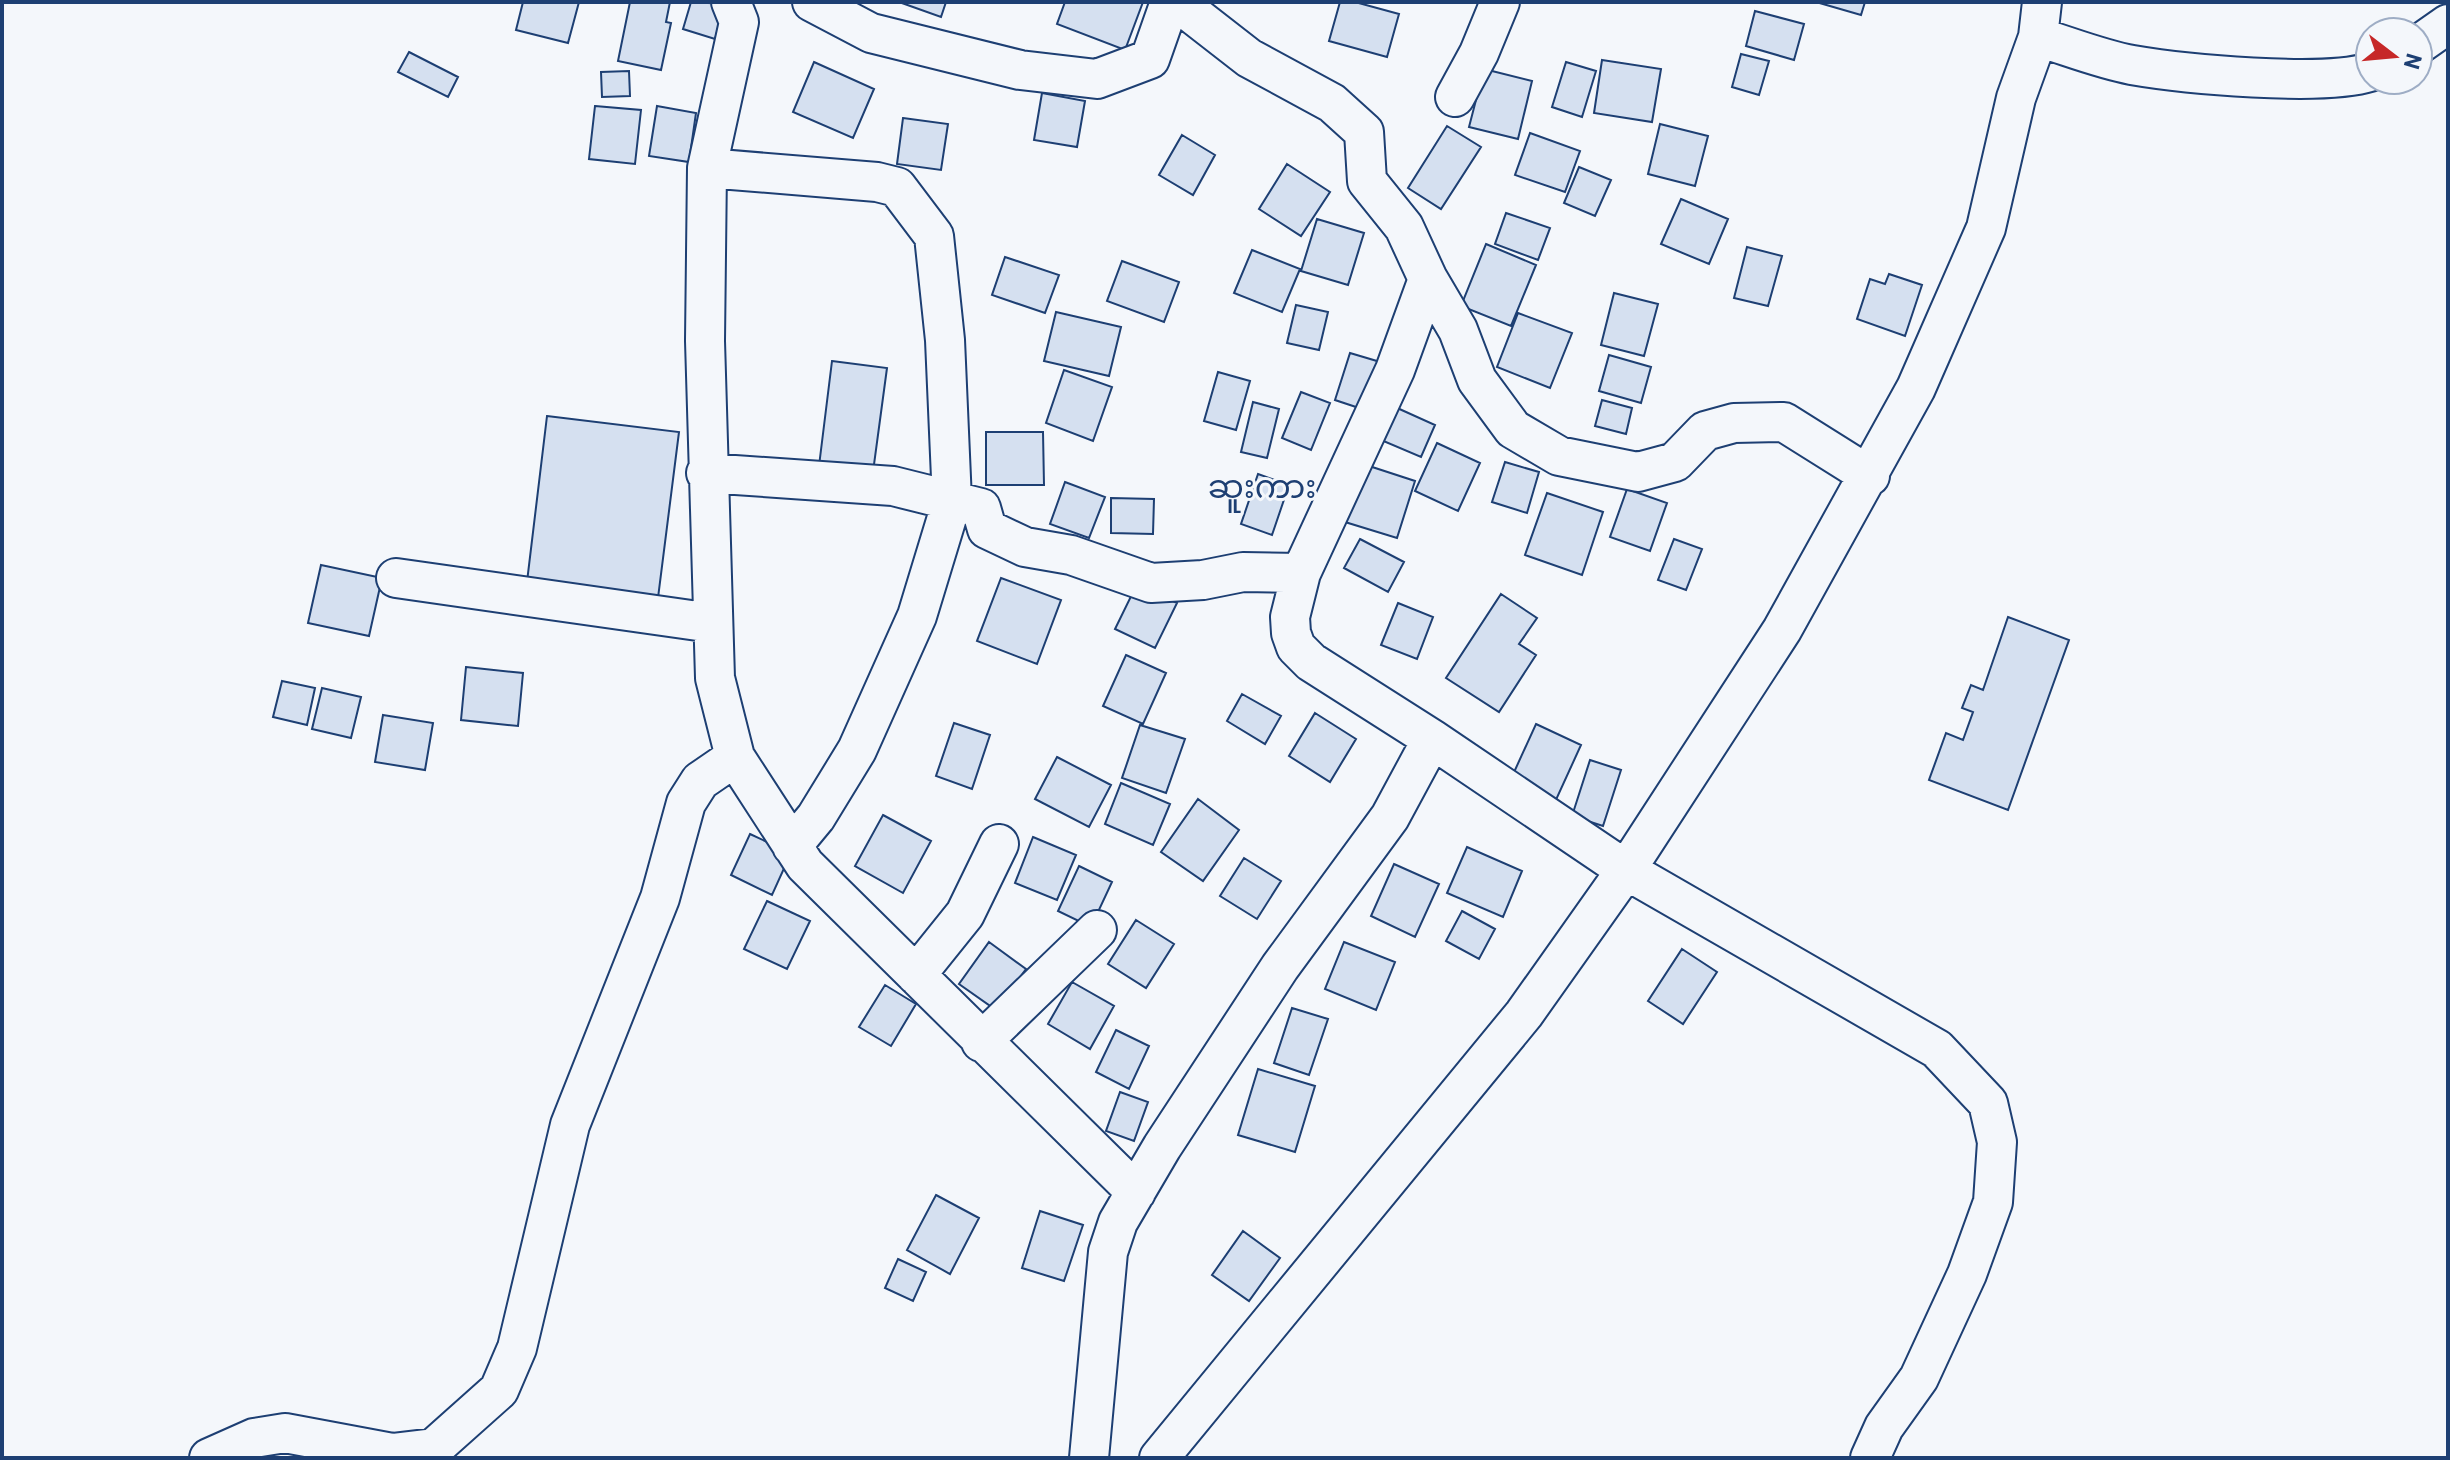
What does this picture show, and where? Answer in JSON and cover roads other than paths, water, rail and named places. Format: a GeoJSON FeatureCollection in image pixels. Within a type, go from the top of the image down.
{"type":"FeatureCollection","features":[{"type":"Feature","properties":{"kind":"street"},"geometry":{"type":"LineString","coordinates":[[731,2],[739,22],[707,168],[706,473],[715,678],[735,757],[805,865],[1136,1192]]}},
{"type":"Feature","properties":{"kind":"street"},"geometry":{"type":"LineString","coordinates":[[812,2],[871,33],[1020,70],[1097,79],[1150,59],[1170,2]]}},
{"type":"Feature","properties":{"kind":"street"},"geometry":{"type":"LineString","coordinates":[[1177,2],[1249,58],[1332,103],[1364,132],[1367,181],[1404,227],[1428,279],[1458,330],[1477,380],[1513,429],[1559,456],[1638,472],[1675,462],[1705,431],[1734,423],[1784,422],[1870,476]]}},
{"type":"Feature","properties":{"kind":"street"},"geometry":{"type":"LineString","coordinates":[[1455,97],[1479,53],[1500,2]]}},
{"type":"Feature","properties":{"kind":"street"},"geometry":{"type":"LineString","coordinates":[[1159,1458],[1524,1014],[1626,870],[1782,630],[1916,388],[1986,228],[2016,98],[2040,20],[2131,65],[2232,74],[2354,77]]}},
{"type":"Feature","properties":{"kind":"street"},"geometry":{"type":"LineString","coordinates":[[707,168],[877,182],[897,187],[934,236],[945,340],[952,501],[917,616],[857,750],[816,817],[792,846]]}},
{"type":"Feature","properties":{"kind":"street"},"geometry":{"type":"LineString","coordinates":[[1428,279],[1395,370],[1301,573],[1290,617],[1296,647],[1311,662],[1432,739],[1626,870],[1937,1049],[1988,1103],[1997,1142],[1993,1202],[1967,1274],[1919,1378],[1884,1427],[1870,1458]]}},
{"type":"Feature","properties":{"kind":"street"},"geometry":{"type":"LineString","coordinates":[[706,473],[893,486],[981,508],[987,529],[1025,547],[1071,555],[1151,583],[1203,580],[1243,572],[1301,573]]}},
{"type":"Feature","properties":{"kind":"street"},"geometry":{"type":"LineString","coordinates":[[396,578],[712,623]]}},
{"type":"Feature","properties":{"kind":"street"},"geometry":{"type":"LineString","coordinates":[[1089,1458],[1108,1252],[1118,1222],[1280,967],[1390,817],[1432,739]]}},
{"type":"Feature","properties":{"kind":"street"},"geometry":{"type":"LineString","coordinates":[[209,1458],[254,1438],[285,1433],[392,1453],[434,1448],[499,1390],[517,1348],[570,1125],[660,898],[686,803],[700,781],[735,757]]}},
{"type":"Feature","properties":{"kind":"street"},"geometry":{"type":"LineString","coordinates":[[916,975],[965,914],[999,844]]}},
{"type":"Feature","properties":{"kind":"street"},"geometry":{"type":"LineString","coordinates":[[981,1042],[1097,930]]}},
{"type":"Feature","properties":{"kind":"district","name":"ဆူးကား"},"geometry":{"type":"Point","coordinates":[1262,485]}}]}
